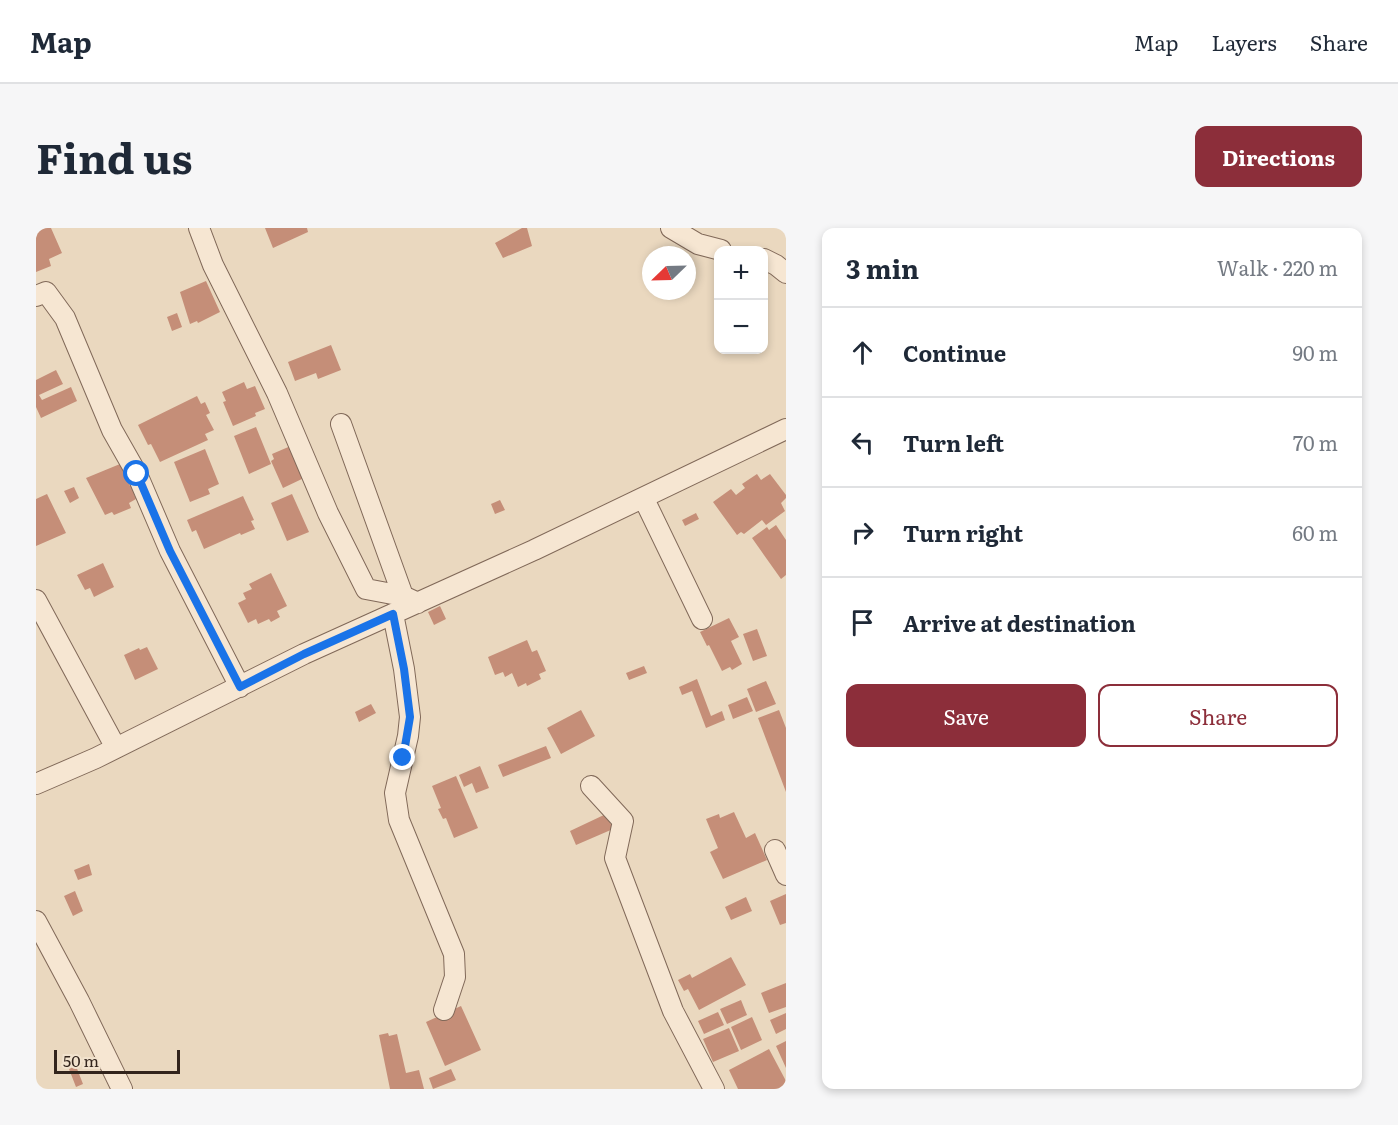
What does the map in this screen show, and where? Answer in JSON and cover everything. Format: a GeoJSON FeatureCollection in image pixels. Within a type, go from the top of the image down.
{"type":"FeatureCollection","features":[{"type":"Feature","properties":{"kind":"street"},"geometry":{"type":"LineString","coordinates":[[198,228],[213,265],[277,393],[328,513],[366,589],[410,599]]}},
{"type":"Feature","properties":{"kind":"street"},"geometry":{"type":"LineString","coordinates":[[671,228],[698,244],[714,248]]}},
{"type":"Feature","properties":{"kind":"street"},"geometry":{"type":"LineString","coordinates":[[768,261],[786,273]]}},
{"type":"Feature","properties":{"kind":"street"},"geometry":{"type":"LineString","coordinates":[[36,296],[46,292],[64,318],[112,430],[137,474],[170,551],[240,687]]}},
{"type":"Feature","properties":{"kind":"street"},"geometry":{"type":"LineString","coordinates":[[341,424],[410,599]]}},
{"type":"Feature","properties":{"kind":"street"},"geometry":{"type":"LineString","coordinates":[[36,784],[116,748],[304,654],[393,614],[410,599],[644,498],[786,429]]}},
{"type":"Feature","properties":{"kind":"street"},"geometry":{"type":"LineString","coordinates":[[644,498],[702,619]]}},
{"type":"Feature","properties":{"kind":"street"},"geometry":{"type":"LineString","coordinates":[[36,600],[116,748]]}},
{"type":"Feature","properties":{"kind":"street"},"geometry":{"type":"LineString","coordinates":[[393,614],[404,669],[410,717],[395,793],[396,804],[399,820],[454,954],[455,977],[444,1010]]}},
{"type":"Feature","properties":{"kind":"street"},"geometry":{"type":"LineString","coordinates":[[591,786],[623,821],[615,858],[673,1011],[714,1089]]}},
{"type":"Feature","properties":{"kind":"street"},"geometry":{"type":"LineString","coordinates":[[775,850],[786,875]]}},
{"type":"Feature","properties":{"kind":"street"},"geometry":{"type":"LineString","coordinates":[[36,921],[79,1001],[122,1089]]}},
{"type":"Feature","properties":{"kind":"building"},"geometry":{"type":"Polygon","coordinates":[[[36,228],[51,228],[62,253],[49,259],[51,266],[36,272],[36,228]]]}},
{"type":"Feature","properties":{"kind":"building"},"geometry":{"type":"Polygon","coordinates":[[[265,228],[307,228],[308,232],[273,248],[265,228]]]}},
{"type":"Feature","properties":{"kind":"building"},"geometry":{"type":"Polygon","coordinates":[[[522,228],[527,228],[532,246],[503,258],[495,243],[522,228]]]}},
{"type":"Feature","properties":{"kind":"building"},"geometry":{"type":"Polygon","coordinates":[[[206,281],[220,312],[198,323],[197,321],[190,324],[180,292],[206,281]]]}},
{"type":"Feature","properties":{"kind":"building"},"geometry":{"type":"Polygon","coordinates":[[[177,313],[182,327],[172,331],[167,317],[177,313]]]}},
{"type":"Feature","properties":{"kind":"building"},"geometry":{"type":"Polygon","coordinates":[[[331,345],[341,370],[318,379],[316,373],[295,381],[288,362],[331,345]]]}},
{"type":"Feature","properties":{"kind":"building"},"geometry":{"type":"Polygon","coordinates":[[[56,370],[63,384],[39,395],[42,400],[71,387],[77,401],[41,418],[36,407],[36,380],[56,370]]]}},
{"type":"Feature","properties":{"kind":"building"},"geometry":{"type":"Polygon","coordinates":[[[244,382],[247,389],[255,386],[265,409],[255,413],[256,416],[233,426],[223,402],[226,401],[222,392],[244,382]]]}},
{"type":"Feature","properties":{"kind":"building"},"geometry":{"type":"Polygon","coordinates":[[[197,396],[201,404],[205,402],[210,413],[206,415],[214,430],[205,434],[208,440],[160,462],[138,425],[197,396]]]}},
{"type":"Feature","properties":{"kind":"building"},"geometry":{"type":"Polygon","coordinates":[[[256,427],[271,464],[249,474],[234,436],[256,427]]]}},
{"type":"Feature","properties":{"kind":"building"},"geometry":{"type":"Polygon","coordinates":[[[293,445],[304,478],[283,488],[271,461],[274,459],[272,454],[293,445]]]}},
{"type":"Feature","properties":{"kind":"building"},"geometry":{"type":"Polygon","coordinates":[[[205,449],[219,484],[208,489],[210,494],[190,502],[174,462],[205,449]]]}},
{"type":"Feature","properties":{"kind":"building"},"geometry":{"type":"Polygon","coordinates":[[[120,464],[130,486],[134,485],[137,492],[134,494],[136,499],[129,503],[131,508],[114,515],[112,512],[105,515],[86,478],[120,464]]]}},
{"type":"Feature","properties":{"kind":"building"},"geometry":{"type":"Polygon","coordinates":[[[757,474],[761,480],[770,474],[786,495],[781,503],[785,511],[766,525],[762,520],[744,534],[741,532],[737,535],[713,502],[731,489],[736,495],[745,488],[742,484],[757,474]]]}},
{"type":"Feature","properties":{"kind":"building"},"geometry":{"type":"Polygon","coordinates":[[[74,487],[79,498],[70,503],[64,491],[74,487]]]}},
{"type":"Feature","properties":{"kind":"building"},"geometry":{"type":"Polygon","coordinates":[[[47,494],[66,533],[36,546],[36,499],[47,494]]]}},
{"type":"Feature","properties":{"kind":"building"},"geometry":{"type":"Polygon","coordinates":[[[292,494],[309,532],[287,541],[271,503],[292,494]]]}},
{"type":"Feature","properties":{"kind":"building"},"geometry":{"type":"Polygon","coordinates":[[[243,496],[254,520],[251,521],[255,529],[204,549],[196,530],[192,532],[187,520],[243,496]]]}},
{"type":"Feature","properties":{"kind":"building"},"geometry":{"type":"Polygon","coordinates":[[[500,500],[505,510],[495,514],[491,504],[500,500]]]}},
{"type":"Feature","properties":{"kind":"building"},"geometry":{"type":"Polygon","coordinates":[[[696,513],[699,519],[685,526],[682,520],[696,513]]]}},
{"type":"Feature","properties":{"kind":"building"},"geometry":{"type":"Polygon","coordinates":[[[776,525],[786,540],[786,575],[781,579],[752,538],[767,527],[769,530],[776,525]]]}},
{"type":"Feature","properties":{"kind":"building"},"geometry":{"type":"Polygon","coordinates":[[[103,563],[114,587],[94,597],[90,588],[85,590],[77,575],[103,563]]]}},
{"type":"Feature","properties":{"kind":"building"},"geometry":{"type":"Polygon","coordinates":[[[271,573],[287,606],[277,611],[280,617],[271,622],[269,619],[258,624],[256,619],[248,623],[238,603],[246,599],[243,593],[252,589],[249,584],[271,573]]]}},
{"type":"Feature","properties":{"kind":"building"},"geometry":{"type":"Polygon","coordinates":[[[440,606],[446,619],[434,625],[428,612],[440,606]]]}},
{"type":"Feature","properties":{"kind":"building"},"geometry":{"type":"Polygon","coordinates":[[[729,618],[739,637],[731,641],[742,664],[732,670],[730,667],[722,671],[700,632],[729,618]]]}},
{"type":"Feature","properties":{"kind":"building"},"geometry":{"type":"Polygon","coordinates":[[[757,629],[767,656],[753,661],[743,634],[757,629]]]}},
{"type":"Feature","properties":{"kind":"building"},"geometry":{"type":"Polygon","coordinates":[[[527,640],[532,652],[537,650],[546,671],[539,674],[541,679],[527,686],[526,683],[518,687],[512,673],[505,677],[503,672],[495,675],[488,657],[527,640]]]}},
{"type":"Feature","properties":{"kind":"building"},"geometry":{"type":"Polygon","coordinates":[[[147,647],[158,669],[135,680],[124,655],[147,647]]]}},
{"type":"Feature","properties":{"kind":"building"},"geometry":{"type":"Polygon","coordinates":[[[644,666],[647,673],[629,680],[626,673],[644,666]]]}},
{"type":"Feature","properties":{"kind":"building"},"geometry":{"type":"Polygon","coordinates":[[[697,679],[711,716],[722,711],[725,720],[706,728],[692,691],[682,695],[679,687],[697,679]]]}},
{"type":"Feature","properties":{"kind":"building"},"geometry":{"type":"Polygon","coordinates":[[[766,681],[776,704],[756,712],[747,689],[766,681]]]}},
{"type":"Feature","properties":{"kind":"building"},"geometry":{"type":"Polygon","coordinates":[[[747,697],[753,711],[733,719],[728,705],[747,697]]]}},
{"type":"Feature","properties":{"kind":"building"},"geometry":{"type":"Polygon","coordinates":[[[371,704],[376,713],[359,722],[355,712],[371,704]]]}},
{"type":"Feature","properties":{"kind":"building"},"geometry":{"type":"Polygon","coordinates":[[[581,710],[595,736],[561,754],[547,728],[581,710]]]}},
{"type":"Feature","properties":{"kind":"building"},"geometry":{"type":"Polygon","coordinates":[[[779,710],[786,728],[786,792],[758,718],[779,710]]]}},
{"type":"Feature","properties":{"kind":"building"},"geometry":{"type":"Polygon","coordinates":[[[546,746],[551,758],[503,777],[498,765],[546,746]]]}},
{"type":"Feature","properties":{"kind":"building"},"geometry":{"type":"Polygon","coordinates":[[[480,766],[489,788],[476,793],[472,783],[464,787],[459,775],[480,766]]]}},
{"type":"Feature","properties":{"kind":"building"},"geometry":{"type":"Polygon","coordinates":[[[456,776],[478,828],[454,838],[446,818],[443,819],[438,809],[441,808],[432,786],[456,776]]]}},
{"type":"Feature","properties":{"kind":"building"},"geometry":{"type":"Polygon","coordinates":[[[734,812],[746,838],[755,833],[767,860],[723,879],[710,852],[718,848],[706,819],[719,814],[720,818],[734,812]]]}},
{"type":"Feature","properties":{"kind":"building"},"geometry":{"type":"Polygon","coordinates":[[[606,814],[613,829],[576,845],[570,831],[606,814]]]}},
{"type":"Feature","properties":{"kind":"building"},"geometry":{"type":"Polygon","coordinates":[[[89,864],[92,875],[78,880],[74,870],[89,864]]]}},
{"type":"Feature","properties":{"kind":"building"},"geometry":{"type":"Polygon","coordinates":[[[75,891],[83,911],[73,916],[64,896],[75,891]]]}},
{"type":"Feature","properties":{"kind":"building"},"geometry":{"type":"Polygon","coordinates":[[[786,894],[786,923],[780,925],[770,901],[786,894]]]}},
{"type":"Feature","properties":{"kind":"building"},"geometry":{"type":"Polygon","coordinates":[[[746,897],[752,911],[731,920],[725,907],[746,897]]]}},
{"type":"Feature","properties":{"kind":"building"},"geometry":{"type":"Polygon","coordinates":[[[731,957],[746,985],[699,1010],[688,989],[684,991],[678,980],[690,974],[692,978],[731,957]]]}},
{"type":"Feature","properties":{"kind":"building"},"geometry":{"type":"Polygon","coordinates":[[[786,983],[786,1007],[769,1013],[761,993],[786,983]]]}},
{"type":"Feature","properties":{"kind":"building"},"geometry":{"type":"Polygon","coordinates":[[[741,1000],[747,1015],[727,1024],[720,1009],[741,1000]]]}},
{"type":"Feature","properties":{"kind":"building"},"geometry":{"type":"Polygon","coordinates":[[[461,1006],[481,1050],[445,1066],[426,1022],[461,1006]]]}},
{"type":"Feature","properties":{"kind":"building"},"geometry":{"type":"Polygon","coordinates":[[[718,1012],[724,1025],[704,1034],[698,1021],[718,1012]]]}},
{"type":"Feature","properties":{"kind":"building"},"geometry":{"type":"Polygon","coordinates":[[[786,1013],[786,1029],[776,1034],[770,1020],[786,1013]]]}},
{"type":"Feature","properties":{"kind":"building"},"geometry":{"type":"Polygon","coordinates":[[[752,1017],[762,1040],[741,1050],[731,1027],[752,1017]]]}},
{"type":"Feature","properties":{"kind":"building"},"geometry":{"type":"Polygon","coordinates":[[[729,1028],[739,1051],[713,1062],[703,1039],[729,1028]]]}},
{"type":"Feature","properties":{"kind":"building"},"geometry":{"type":"Polygon","coordinates":[[[388,1033],[389,1036],[397,1034],[406,1073],[419,1070],[424,1089],[390,1089],[379,1035],[388,1033]]]}},
{"type":"Feature","properties":{"kind":"building"},"geometry":{"type":"Polygon","coordinates":[[[786,1041],[786,1068],[776,1046],[786,1041]]]}},
{"type":"Feature","properties":{"kind":"building"},"geometry":{"type":"Polygon","coordinates":[[[769,1049],[786,1081],[786,1089],[738,1089],[729,1070],[769,1049]]]}},
{"type":"Feature","properties":{"kind":"building"},"geometry":{"type":"Polygon","coordinates":[[[76,1066],[83,1084],[76,1087],[69,1069],[76,1066]]]}},
{"type":"Feature","properties":{"kind":"building"},"geometry":{"type":"Polygon","coordinates":[[[451,1069],[456,1080],[433,1089],[429,1078],[451,1069]]]}},
{"type":"Feature","properties":{"kind":"route"},"geometry":{"type":"LineString","coordinates":[[137,474],[170,551],[240,687],[304,654],[393,614],[398,630],[410,717],[403,758]]}}]}
